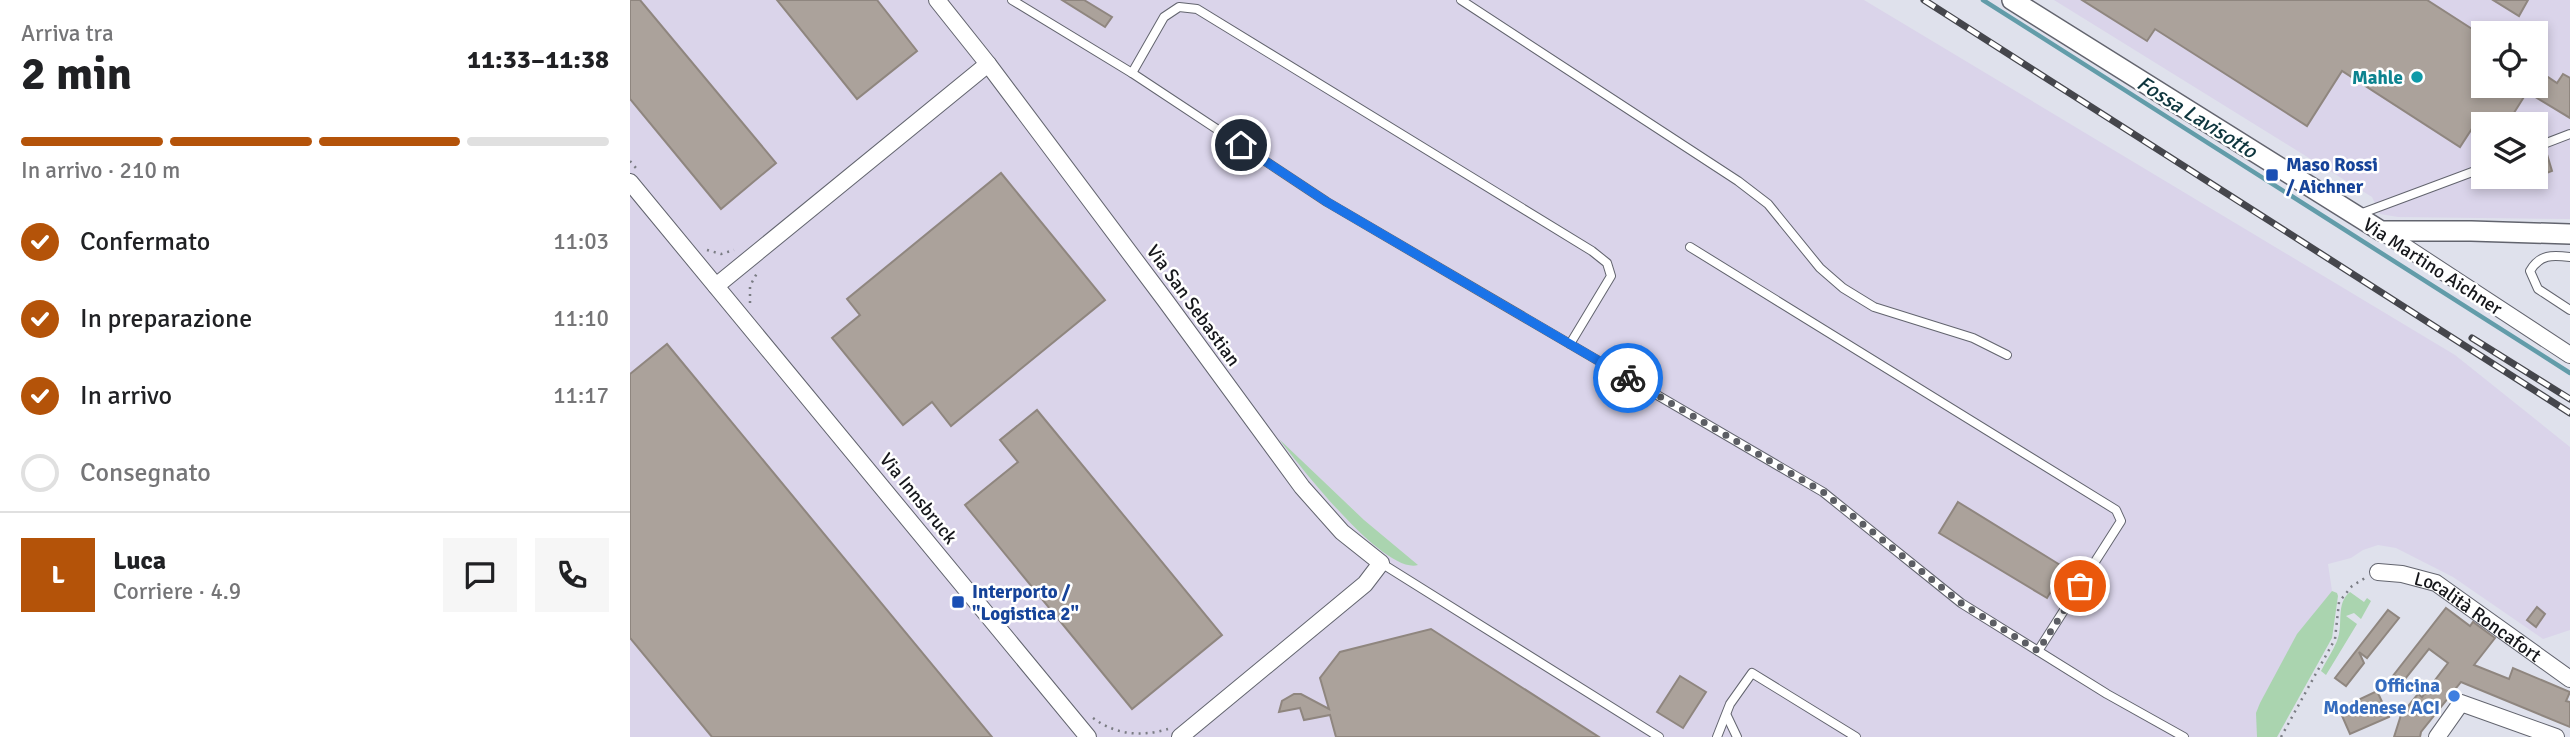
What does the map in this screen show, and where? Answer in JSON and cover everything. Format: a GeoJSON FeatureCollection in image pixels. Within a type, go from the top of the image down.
{"type":"FeatureCollection","features":[{"type":"Feature","properties":{"kind":"street","name":"Via San Sebastian"},"geometry":{"type":"LineString","coordinates":[[937,0],[988,64],[1302,488],[1342,532],[1381,563]]}},
{"type":"Feature","properties":{"kind":"street","name":"Via Martino Aichner"},"geometry":{"type":"LineString","coordinates":[[2012,0],[2381,231],[2570,355]]}},
{"type":"Feature","properties":{"kind":"street"},"geometry":{"type":"LineString","coordinates":[[716,286],[988,64]]}},
{"type":"Feature","properties":{"kind":"street","name":"Via Innsbruck"},"geometry":{"type":"LineString","coordinates":[[635,177],[716,286],[1088,737]]}},
{"type":"Feature","properties":{"kind":"street"},"geometry":{"type":"LineString","coordinates":[[2381,231],[2570,234]]}},
{"type":"Feature","properties":{"kind":"street"},"geometry":{"type":"LineString","coordinates":[[1178,731],[1365,584],[1381,563]]}},
{"type":"Feature","properties":{"kind":"street","name":"Località Roncafort"},"geometry":{"type":"LineString","coordinates":[[2378,572],[2402,574],[2436,583],[2570,679]]}},
{"type":"Feature","properties":{"kind":"street"},"geometry":{"type":"LineString","coordinates":[[2437,737],[2460,703],[2556,737]]}},
{"type":"Feature","properties":{"kind":"lane"},"geometry":{"type":"LineString","coordinates":[[1012,0],[1132,73],[1327,202],[1823,492],[1961,603],[2184,737]]}},
{"type":"Feature","properties":{"kind":"lane"},"geometry":{"type":"LineString","coordinates":[[1461,0],[1738,181],[1768,204],[1821,268],[1843,288],[1874,307],[1973,338],[2007,355]]}},
{"type":"Feature","properties":{"kind":"lane"},"geometry":{"type":"LineString","coordinates":[[1132,73],[1164,17],[1179,7],[1197,9],[1592,251],[1608,264],[1611,276],[1570,344]]}},
{"type":"Feature","properties":{"kind":"lane"},"geometry":{"type":"LineString","coordinates":[[2548,142],[2570,134]]}},
{"type":"Feature","properties":{"kind":"lane"},"geometry":{"type":"LineString","coordinates":[[2355,216],[2471,172]]}},
{"type":"Feature","properties":{"kind":"lane"},"geometry":{"type":"LineString","coordinates":[[1690,247],[2116,510],[2121,521],[2038,651]]}},
{"type":"Feature","properties":{"kind":"lane"},"geometry":{"type":"LineString","coordinates":[[2570,257],[2550,254],[2535,262],[2530,271],[2538,289],[2570,310]]}},
{"type":"Feature","properties":{"kind":"lane","name":"Via San Sebastian"},"geometry":{"type":"LineString","coordinates":[[1381,563],[1659,737]]}},
{"type":"Feature","properties":{"kind":"lane"},"geometry":{"type":"LineString","coordinates":[[1717,737],[1730,704],[1752,673],[1856,737]]}},
{"type":"Feature","properties":{"kind":"lane"},"geometry":{"type":"LineString","coordinates":[[1727,716],[1737,737]]}},
{"type":"Feature","properties":{"kind":"path"},"geometry":{"type":"LineString","coordinates":[[630,161],[635,177]]}},
{"type":"Feature","properties":{"kind":"path"},"geometry":{"type":"LineString","coordinates":[[704,249],[721,254],[742,247]]}},
{"type":"Feature","properties":{"kind":"path"},"geometry":{"type":"LineString","coordinates":[[756,310],[748,293],[752,280],[761,268]]}},
{"type":"Feature","properties":{"kind":"path"},"geometry":{"type":"LineString","coordinates":[[2281,737],[2334,639],[2339,602],[2352,586],[2378,572]]}},
{"type":"Feature","properties":{"kind":"path"},"geometry":{"type":"LineString","coordinates":[[1091,717],[1119,734],[1144,737],[1164,731],[1178,731]]}},
{"type":"Feature","properties":{"kind":"shaded area"},"geometry":{"type":"Polygon","coordinates":[[[630,0],[1864,0],[2455,355],[2570,447],[2570,630],[2543,639],[2453,577],[2396,548],[2378,545],[2351,558],[2328,564],[2332,591],[2262,737],[630,737],[630,0]]]}},
{"type":"Feature","properties":{"kind":"shaded area"},"geometry":{"type":"Polygon","coordinates":[[[2054,0],[2570,0],[2570,219],[2398,217],[2380,214],[2372,197],[2054,0]]]}},
{"type":"Feature","properties":{"kind":"green space"},"geometry":{"type":"Polygon","coordinates":[[[1279,439],[1364,520],[1418,565],[1403,564],[1364,536],[1323,493],[1279,439]]]}},
{"type":"Feature","properties":{"kind":"green space"},"geometry":{"type":"Polygon","coordinates":[[[2332,591],[2338,596],[2332,638],[2277,737],[2257,737],[2256,713],[2260,703],[2297,634],[2332,591]]]}},
{"type":"Feature","properties":{"kind":"green space"},"geometry":{"type":"Polygon","coordinates":[[[2350,592],[2364,602],[2367,598],[2371,601],[2361,619],[2354,613],[2346,616],[2357,624],[2326,675],[2321,671],[2337,641],[2341,608],[2350,592]]]}},
{"type":"Feature","properties":{"kind":"building"},"geometry":{"type":"Polygon","coordinates":[[[630,0],[640,0],[776,163],[721,209],[630,99],[630,0]]]}},
{"type":"Feature","properties":{"kind":"building"},"geometry":{"type":"Polygon","coordinates":[[[777,0],[877,0],[917,51],[857,99],[777,0]]]}},
{"type":"Feature","properties":{"kind":"building"},"geometry":{"type":"Polygon","coordinates":[[[1062,0],[1084,0],[1112,17],[1105,27],[1062,0]]]}},
{"type":"Feature","properties":{"kind":"building","name":"Mahle"},"geometry":{"type":"Polygon","coordinates":[[[2082,0],[2427,0],[2471,28],[2471,98],[2523,98],[2514,112],[2471,112],[2471,130],[2460,147],[2342,71],[2307,126],[2155,29],[2147,41],[2082,0]]]}},
{"type":"Feature","properties":{"kind":"building"},"geometry":{"type":"Polygon","coordinates":[[[2493,0],[2528,0],[2519,16],[2493,0]]]}},
{"type":"Feature","properties":{"kind":"building","name":"Mahle"},"geometry":{"type":"Polygon","coordinates":[[[2563,74],[2570,78],[2570,118],[2537,98],[2548,98],[2548,77],[2557,83],[2563,74]]]}},
{"type":"Feature","properties":{"kind":"building"},"geometry":{"type":"Polygon","coordinates":[[[1001,173],[1105,300],[951,426],[932,402],[903,425],[832,338],[860,315],[847,299],[1001,173]]]}},
{"type":"Feature","properties":{"kind":"building"},"geometry":{"type":"Polygon","coordinates":[[[667,344],[992,737],[712,737],[630,638],[630,374],[667,344]]]}},
{"type":"Feature","properties":{"kind":"building"},"geometry":{"type":"Polygon","coordinates":[[[1037,410],[1222,635],[1132,709],[965,505],[1018,462],[1000,440],[1037,410]]]}},
{"type":"Feature","properties":{"kind":"building"},"geometry":{"type":"Polygon","coordinates":[[[1958,502],[2065,568],[2047,598],[1939,533],[1958,502]]]}},
{"type":"Feature","properties":{"kind":"building"},"geometry":{"type":"Polygon","coordinates":[[[2537,607],[2545,614],[2536,627],[2527,620],[2537,607]]]}},
{"type":"Feature","properties":{"kind":"building"},"geometry":{"type":"Polygon","coordinates":[[[2446,608],[2470,626],[2473,622],[2495,638],[2474,665],[2509,679],[2513,668],[2570,692],[2566,701],[2570,702],[2570,727],[2461,682],[2421,732],[2420,737],[2394,737],[2401,715],[2418,694],[2422,697],[2448,663],[2429,649],[2401,684],[2392,677],[2446,608]]]}},
{"type":"Feature","properties":{"kind":"building"},"geometry":{"type":"Polygon","coordinates":[[[2388,610],[2399,618],[2367,658],[2359,652],[2364,663],[2346,686],[2335,678],[2388,610]]]}},
{"type":"Feature","properties":{"kind":"building"},"geometry":{"type":"Polygon","coordinates":[[[1431,629],[1599,737],[1336,737],[1330,715],[1304,720],[1300,708],[1279,712],[1282,701],[1294,694],[1301,694],[1329,709],[1320,678],[1340,652],[1431,629]]]}},
{"type":"Feature","properties":{"kind":"building"},"geometry":{"type":"Polygon","coordinates":[[[1680,676],[1706,692],[1683,728],[1657,712],[1680,676]]]}},
{"type":"Feature","properties":{"kind":"building"},"geometry":{"type":"Polygon","coordinates":[[[2377,691],[2389,717],[2350,734],[2339,709],[2377,691]]]}},
{"type":"Feature","properties":{"kind":"waterway","name":"Fossa Lavisotto"},"geometry":{"type":"LineString","coordinates":[[1983,0],[2570,373]]}},
{"type":"Feature","properties":{"kind":"railway"},"geometry":{"type":"LineString","coordinates":[[1924,0],[2570,413]]}},
{"type":"Feature","properties":{"kind":"railway"},"geometry":{"type":"LineString","coordinates":[[2472,338],[2570,399]]}},
{"type":"Feature","properties":{"kind":"way so far"},"geometry":{"type":"LineString","coordinates":[[1628,378],[1823,492],[1961,603],[2038,651],[2080,586]]}},
{"type":"Feature","properties":{"kind":"place","name":"Mahle"},"geometry":{"type":"Point","coordinates":[2417,77]}},
{"type":"Feature","properties":{"kind":"place","name":"Maso Rossi / Aichner"},"geometry":{"type":"Point","coordinates":[2272,175]}},
{"type":"Feature","properties":{"kind":"place","name":"Interporto / \"Logistica 2\""},"geometry":{"type":"Point","coordinates":[958,602]}},
{"type":"Feature","properties":{"kind":"place","name":"Officina Modenese ACI"},"geometry":{"type":"Point","coordinates":[2454,696]}},
{"type":"Feature","properties":{"kind":"route"},"geometry":{"type":"LineString","coordinates":[[1241,145],[1327,202],[1628,378]]}}]}
